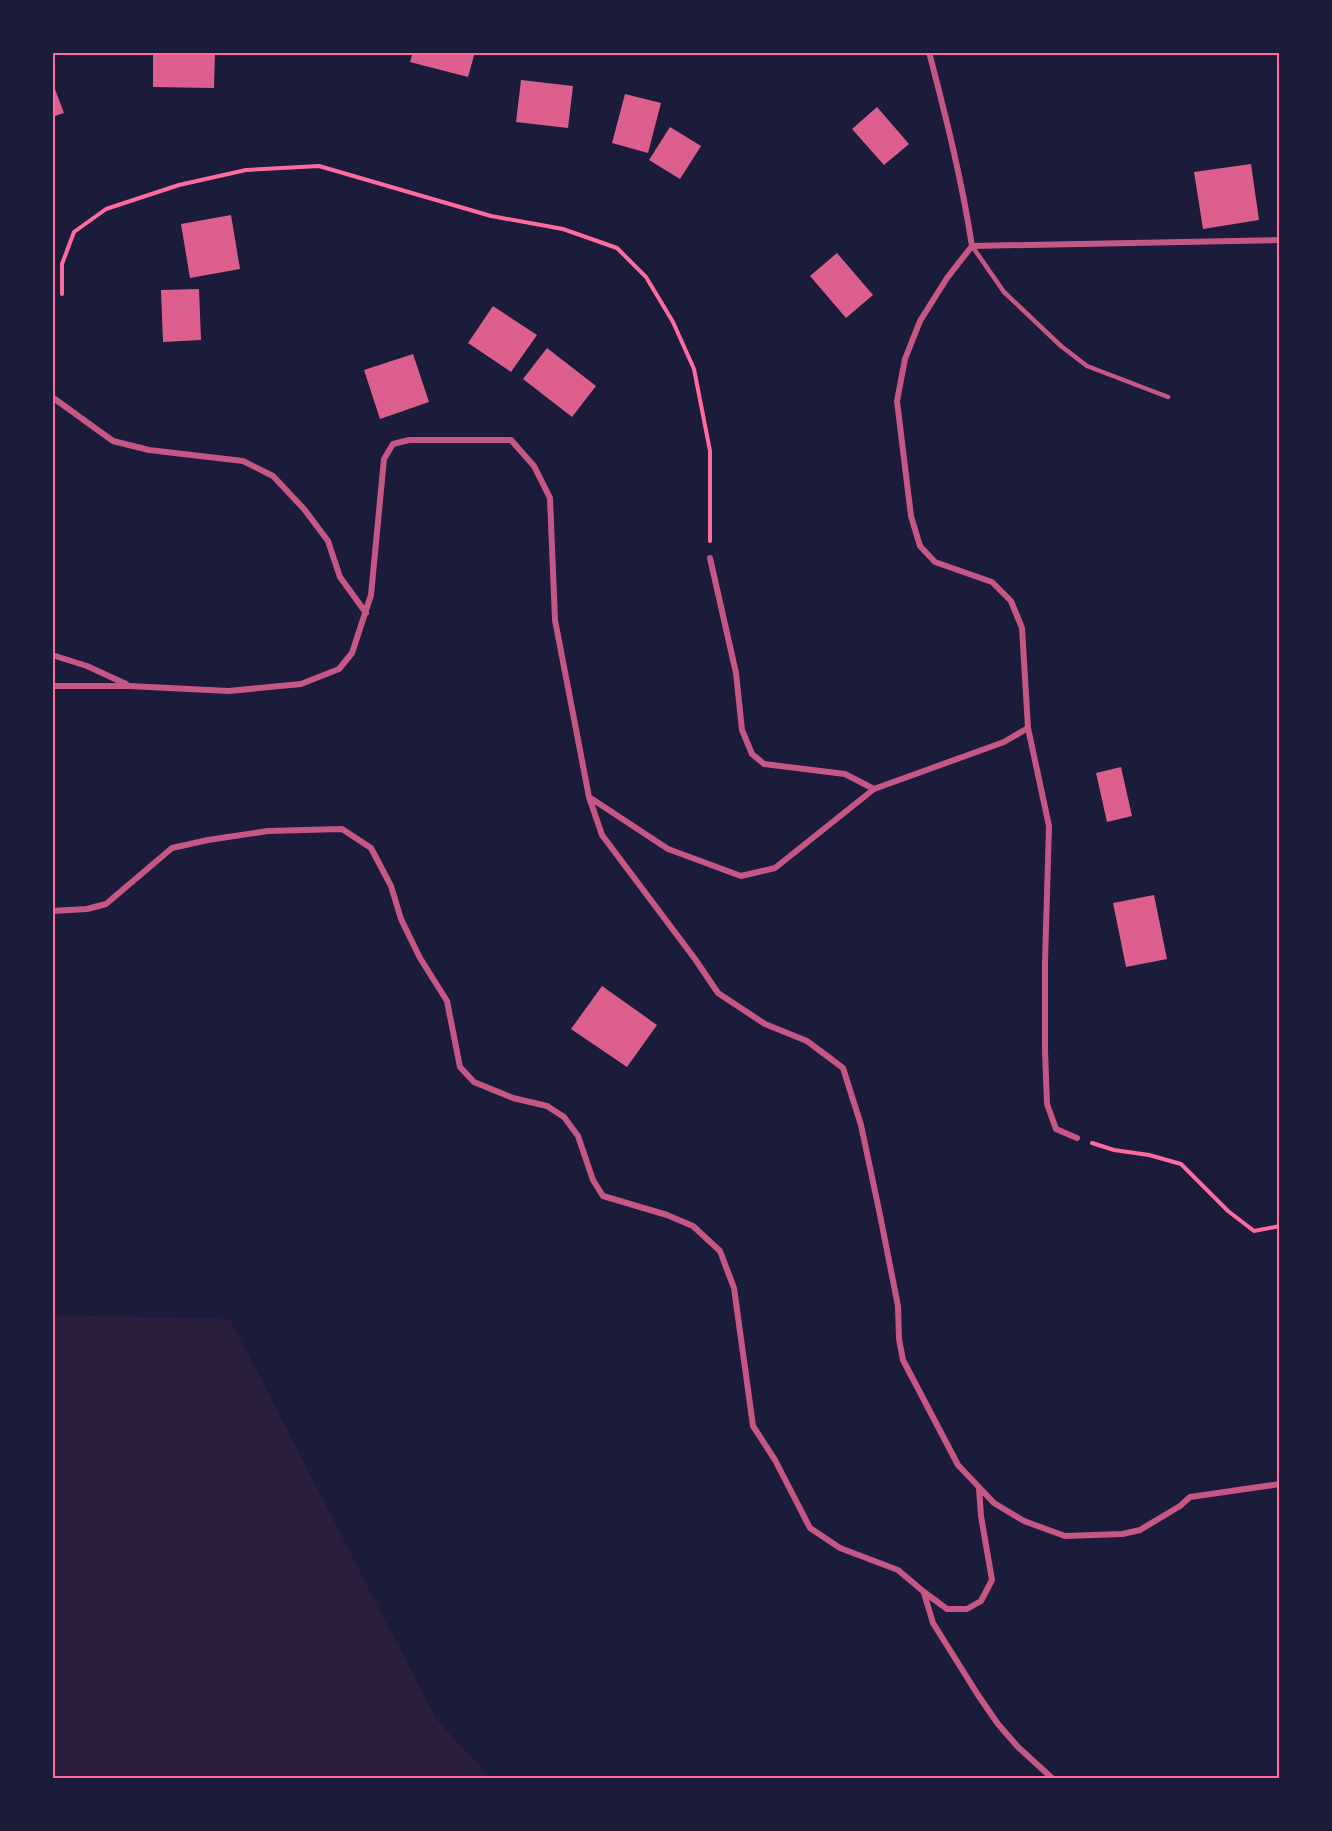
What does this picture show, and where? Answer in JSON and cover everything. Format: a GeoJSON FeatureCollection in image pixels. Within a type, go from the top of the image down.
{"type":"FeatureCollection","features":[{"type":"Feature","properties":{"kind":"street"},"geometry":{"type":"LineString","coordinates":[[929,52],[949,129],[972,246],[947,278],[920,321],[905,359],[897,401],[911,516],[920,546],[935,562],[992,582],[1011,601],[1022,628],[1028,728],[1049,826],[1045,962],[1047,1104],[1056,1129],[1077,1138]]}},
{"type":"Feature","properties":{"kind":"street"},"geometry":{"type":"LineString","coordinates":[[972,246],[1280,240]]}},
{"type":"Feature","properties":{"kind":"street"},"geometry":{"type":"LineString","coordinates":[[52,397],[112,441],[149,450],[243,461],[273,476],[304,509],[328,541],[340,577],[366,613]]}},
{"type":"Feature","properties":{"kind":"street"},"geometry":{"type":"LineString","coordinates":[[52,686],[129,686],[230,692],[301,684],[339,669],[352,653],[371,595],[384,459],[393,444],[409,440],[511,440],[534,466],[550,498],[555,620],[589,797],[602,835],[718,993],[765,1024],[807,1041],[843,1068],[861,1125],[880,1215],[898,1306],[898,1339],[903,1360],[958,1465],[994,1503],[1024,1521],[1065,1536],[1122,1534],[1140,1530],[1180,1506],[1190,1497],[1280,1484]]}},
{"type":"Feature","properties":{"kind":"street"},"geometry":{"type":"LineString","coordinates":[[710,558],[736,673],[742,730],[752,754],[764,764],[845,774],[874,789]]}},
{"type":"Feature","properties":{"kind":"street"},"geometry":{"type":"LineString","coordinates":[[52,656],[87,666],[129,686]]}},
{"type":"Feature","properties":{"kind":"street"},"geometry":{"type":"LineString","coordinates":[[589,797],[668,849],[741,876],[776,868],[874,789],[1004,742],[1028,728]]}},
{"type":"Feature","properties":{"kind":"street"},"geometry":{"type":"LineString","coordinates":[[52,911],[87,909],[106,904],[172,848],[268,831],[342,829],[371,848],[391,886],[401,920],[420,958],[447,1001],[460,1066],[474,1082],[513,1098],[547,1106],[564,1117],[578,1136],[593,1180],[603,1196],[667,1215],[693,1226],[720,1251],[734,1288],[753,1426],[775,1460],[810,1528],[840,1548],[898,1570],[947,1609],[967,1609],[981,1601],[992,1580],[981,1516],[980,1488]]}},
{"type":"Feature","properties":{"kind":"street"},"geometry":{"type":"LineString","coordinates":[[924,1592],[933,1623],[978,1695],[1012,1739],[1052,1779]]}},
{"type":"Feature","properties":{"kind":"lane"},"geometry":{"type":"LineString","coordinates":[[972,246],[1004,292],[1061,346],[1087,366],[1168,397]]}},
{"type":"Feature","properties":{"kind":"path"},"geometry":{"type":"LineString","coordinates":[[62,294],[62,264],[74,232],[106,209],[179,185],[246,170],[319,166],[491,216],[563,229],[617,248],[645,276],[673,322],[694,369],[710,451],[710,558]]}},
{"type":"Feature","properties":{"kind":"path"},"geometry":{"type":"LineString","coordinates":[[1077,1138],[1114,1150],[1149,1155],[1181,1164],[1228,1210],[1254,1231],[1280,1226]]}},
{"type":"Feature","properties":{"kind":"shaded area"},"geometry":{"type":"Polygon","coordinates":[[[53,1315],[230,1319],[436,1719],[491,1778],[53,1778],[53,1315]]]}},
{"type":"Feature","properties":{"kind":"building"},"geometry":{"type":"Polygon","coordinates":[[[153,52],[215,52],[214,88],[153,87],[153,52]]]}},
{"type":"Feature","properties":{"kind":"building"},"geometry":{"type":"Polygon","coordinates":[[[413,52],[475,52],[468,77],[410,62],[413,52]]]}},
{"type":"Feature","properties":{"kind":"building"},"geometry":{"type":"Polygon","coordinates":[[[521,80],[573,86],[568,128],[516,122],[521,80]]]}},
{"type":"Feature","properties":{"kind":"building"},"geometry":{"type":"Polygon","coordinates":[[[52,81],[64,113],[52,117],[52,81]]]}},
{"type":"Feature","properties":{"kind":"building"},"geometry":{"type":"Polygon","coordinates":[[[625,94],[661,103],[648,153],[612,143],[625,94]]]}},
{"type":"Feature","properties":{"kind":"building"},"geometry":{"type":"Polygon","coordinates":[[[877,107],[909,144],[884,165],[852,129],[877,107]]]}},
{"type":"Feature","properties":{"kind":"building"},"geometry":{"type":"Polygon","coordinates":[[[670,127],[701,146],[680,179],[649,160],[670,127]]]}},
{"type":"Feature","properties":{"kind":"building"},"geometry":{"type":"Polygon","coordinates":[[[1251,164],[1259,220],[1203,229],[1194,172],[1251,164]]]}},
{"type":"Feature","properties":{"kind":"building"},"geometry":{"type":"Polygon","coordinates":[[[231,215],[240,269],[190,278],[181,224],[231,215]]]}},
{"type":"Feature","properties":{"kind":"building"},"geometry":{"type":"Polygon","coordinates":[[[837,253],[873,295],[846,318],[810,276],[837,253]]]}},
{"type":"Feature","properties":{"kind":"building"},"geometry":{"type":"Polygon","coordinates":[[[199,289],[201,340],[163,342],[161,290],[199,289]]]}},
{"type":"Feature","properties":{"kind":"building"},"geometry":{"type":"Polygon","coordinates":[[[493,306],[537,335],[511,372],[468,343],[493,306]]]}},
{"type":"Feature","properties":{"kind":"building"},"geometry":{"type":"Polygon","coordinates":[[[547,348],[596,386],[572,417],[523,379],[547,348]]]}},
{"type":"Feature","properties":{"kind":"building"},"geometry":{"type":"Polygon","coordinates":[[[413,354],[429,402],[380,419],[364,370],[413,354]]]}},
{"type":"Feature","properties":{"kind":"building"},"geometry":{"type":"Polygon","coordinates":[[[1121,767],[1132,816],[1107,822],[1096,773],[1121,767]]]}},
{"type":"Feature","properties":{"kind":"building"},"geometry":{"type":"Polygon","coordinates":[[[1154,895],[1167,959],[1126,967],[1113,903],[1154,895]]]}},
{"type":"Feature","properties":{"kind":"building"},"geometry":{"type":"Polygon","coordinates":[[[602,986],[657,1025],[627,1067],[571,1029],[602,986]]]}}]}
